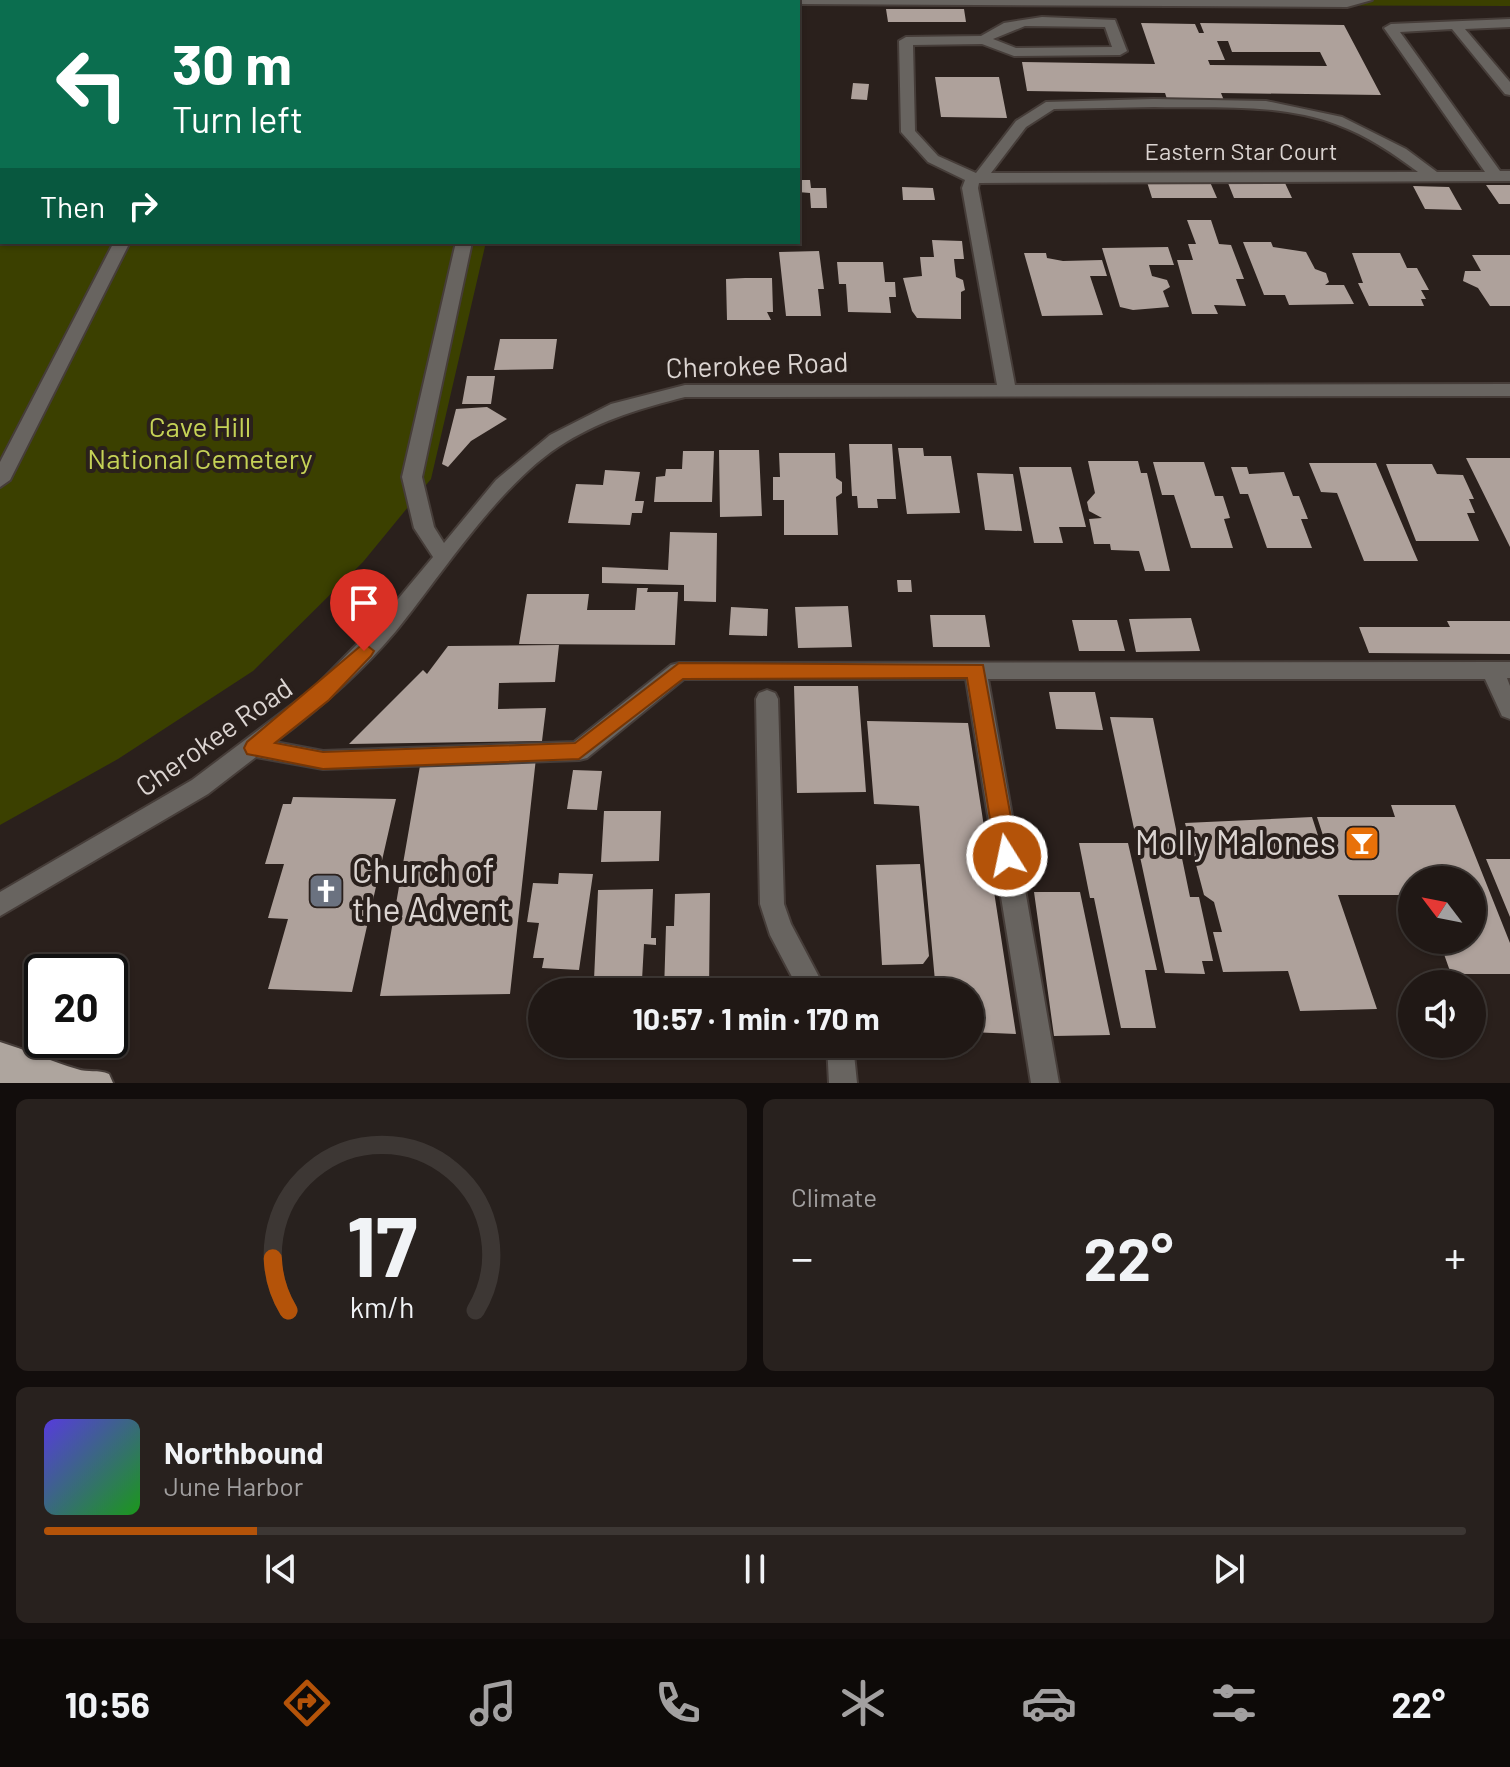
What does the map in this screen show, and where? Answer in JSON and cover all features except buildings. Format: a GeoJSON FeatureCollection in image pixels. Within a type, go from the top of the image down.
{"type":"FeatureCollection","features":[{"type":"Feature","properties":{"kind":"main road"},"geometry":{"type":"LineString","coordinates":[[0,1055],[92,1082]]}},
{"type":"Feature","properties":{"kind":"main road"},"geometry":{"type":"LineString","coordinates":[[0,1082],[92,1082]]}},
{"type":"Feature","properties":{"kind":"street"},"geometry":{"type":"LineString","coordinates":[[800,0],[1347,3],[1366,0]]}},
{"type":"Feature","properties":{"kind":"street"},"geometry":{"type":"LineString","coordinates":[[978,176],[933,159],[908,132],[906,41],[984,40],[1014,52],[1120,51],[1110,23],[1013,22],[991,31],[984,40]]}},
{"type":"Feature","properties":{"kind":"street"},"geometry":{"type":"LineString","coordinates":[[1503,176],[1391,28],[1510,23]]}},
{"type":"Feature","properties":{"kind":"street"},"geometry":{"type":"LineString","coordinates":[[1455,25],[1510,91]]}},
{"type":"Feature","properties":{"kind":"street"},"geometry":{"type":"LineString","coordinates":[[1007,388],[970,188],[1021,124],[1051,105],[1266,105],[1342,121],[1401,152],[1433,176]]}},
{"type":"Feature","properties":{"kind":"street","name":"Eastern Star Court"},"geometry":{"type":"LineString","coordinates":[[978,176],[1503,176]]}},
{"type":"Feature","properties":{"kind":"street"},"geometry":{"type":"LineString","coordinates":[[0,480],[121,244]]}},
{"type":"Feature","properties":{"kind":"street"},"geometry":{"type":"LineString","coordinates":[[444,558],[424,528],[412,477],[464,244]]}},
{"type":"Feature","properties":{"kind":"street","name":"Cherokee Road"},"geometry":{"type":"LineString","coordinates":[[0,905],[200,787],[255,748],[322,694],[385,629],[503,485],[546,447],[573,429],[648,398],[685,391],[1007,388],[1510,390]]}},
{"type":"Feature","properties":{"kind":"street"},"geometry":{"type":"LineString","coordinates":[[255,748],[323,760],[579,751],[679,671],[1501,670],[1510,710]]}},
{"type":"Feature","properties":{"kind":"street"},"geometry":{"type":"LineString","coordinates":[[976,671],[1045,1083]]}},
{"type":"Feature","properties":{"kind":"street"},"geometry":{"type":"LineString","coordinates":[[767,699],[772,904],[779,927],[806,978]]}},
{"type":"Feature","properties":{"kind":"street"},"geometry":{"type":"LineString","coordinates":[[841,1058],[843,1083]]}},
{"type":"Feature","properties":{"kind":"green space","name":"Cave Hill National Cemetery"},"geometry":{"type":"Polygon","coordinates":[[[800,0],[1510,0],[1510,6],[800,4],[800,0]]]}},
{"type":"Feature","properties":{"kind":"green space","name":"Cave Hill National Cemetery"},"geometry":{"type":"Polygon","coordinates":[[[0,244],[486,244],[431,479],[363,562],[253,671],[118,759],[0,825],[0,244]]]}},
{"type":"Feature","properties":{"kind":"place","name":"Molly Malones"},"geometry":{"type":"Point","coordinates":[1362,843]}},
{"type":"Feature","properties":{"kind":"place","name":"Church of the Advent"},"geometry":{"type":"Point","coordinates":[326,891]}},
{"type":"Feature","properties":{"kind":"route"},"geometry":{"type":"LineString","coordinates":[[364,651],[322,694],[255,748],[323,760],[579,751],[679,671],[976,671],[1007,856]]}}]}
